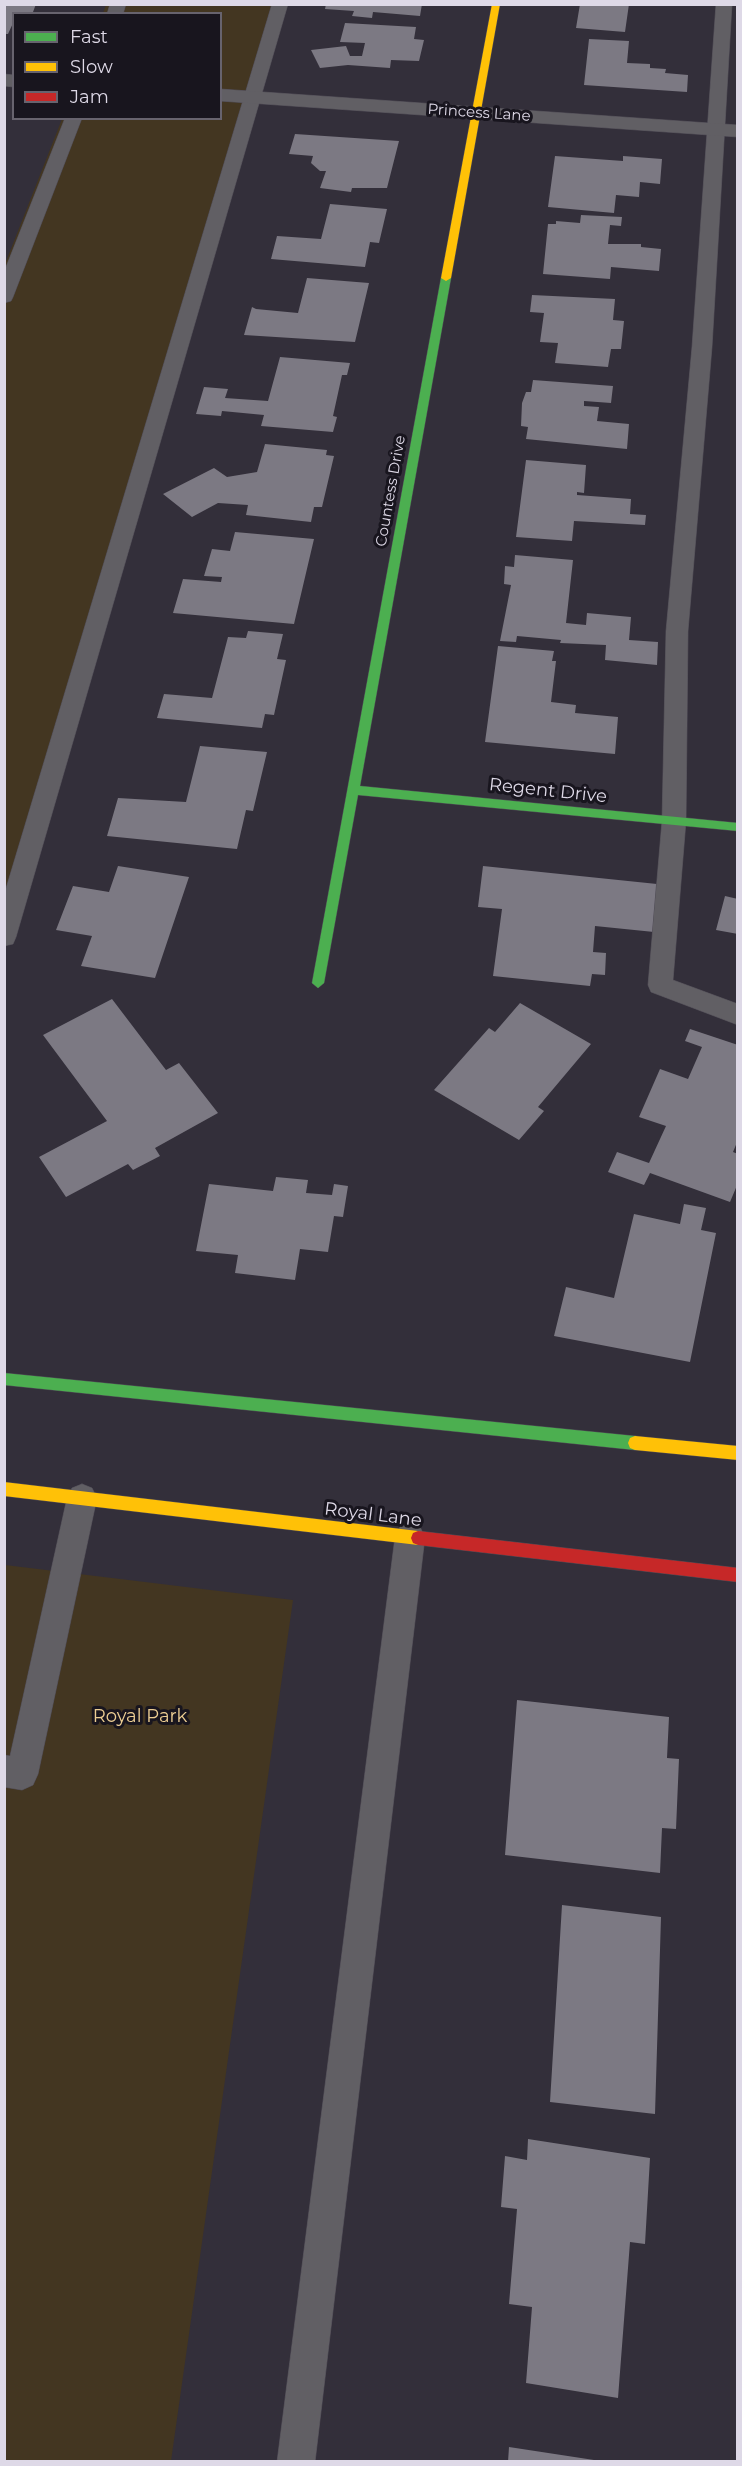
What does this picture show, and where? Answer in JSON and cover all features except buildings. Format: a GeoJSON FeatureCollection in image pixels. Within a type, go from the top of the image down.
{"type":"FeatureCollection","features":[{"type":"Feature","properties":{"kind":"street","name":"Countess Drive"},"geometry":{"type":"LineString","coordinates":[[318,983],[355,790],[496,4]]}},
{"type":"Feature","properties":{"kind":"street","name":"Princess Lane"},"geometry":{"type":"LineString","coordinates":[[222,95],[727,131]]}},
{"type":"Feature","properties":{"kind":"street","name":"Regent Drive"},"geometry":{"type":"LineString","coordinates":[[355,790],[738,827]]}},
{"type":"Feature","properties":{"kind":"street"},"geometry":{"type":"LineString","coordinates":[[4,1379],[738,1453]]}},
{"type":"Feature","properties":{"kind":"street","name":"Royal Lane"},"geometry":{"type":"LineString","coordinates":[[4,1489],[738,1575]]}},
{"type":"Feature","properties":{"kind":"lane"},"geometry":{"type":"LineString","coordinates":[[4,938],[280,4]]}},
{"type":"Feature","properties":{"kind":"lane"},"geometry":{"type":"LineString","coordinates":[[724,4],[727,131],[702,346],[677,631],[674,821],[660,985],[738,1015]]}},
{"type":"Feature","properties":{"kind":"lane"},"geometry":{"type":"LineString","coordinates":[[4,297],[73,120]]}},
{"type":"Feature","properties":{"kind":"lane"},"geometry":{"type":"LineString","coordinates":[[4,1772],[22,1774],[82,1498]]}},
{"type":"Feature","properties":{"kind":"lane"},"geometry":{"type":"LineString","coordinates":[[296,2462],[410,1537]]}},
{"type":"Feature","properties":{"kind":"green space"},"geometry":{"type":"Polygon","coordinates":[[[106,5],[278,5],[5,916],[5,264],[62,120],[222,120],[222,12],[103,12],[106,5]]]}},
{"type":"Feature","properties":{"kind":"green space","name":"Royal Park"},"geometry":{"type":"Polygon","coordinates":[[[5,1565],[293,1600],[171,2461],[5,2462],[5,1565]]]}},
{"type":"Feature","properties":{"kind":"traffic: fast"},"geometry":{"type":"LineString","coordinates":[[318,983],[446,278]]}},
{"type":"Feature","properties":{"kind":"traffic: fast"},"geometry":{"type":"LineString","coordinates":[[355,790],[738,827]]}},
{"type":"Feature","properties":{"kind":"traffic: fast"},"geometry":{"type":"LineString","coordinates":[[4,1379],[635,1443]]}},
{"type":"Feature","properties":{"kind":"traffic: slow"},"geometry":{"type":"LineString","coordinates":[[446,278],[496,4]]}},
{"type":"Feature","properties":{"kind":"traffic: slow"},"geometry":{"type":"LineString","coordinates":[[635,1443],[738,1453]]}},
{"type":"Feature","properties":{"kind":"traffic: slow"},"geometry":{"type":"LineString","coordinates":[[4,1489],[418,1538]]}},
{"type":"Feature","properties":{"kind":"traffic: jam"},"geometry":{"type":"LineString","coordinates":[[418,1538],[738,1575]]}}]}
